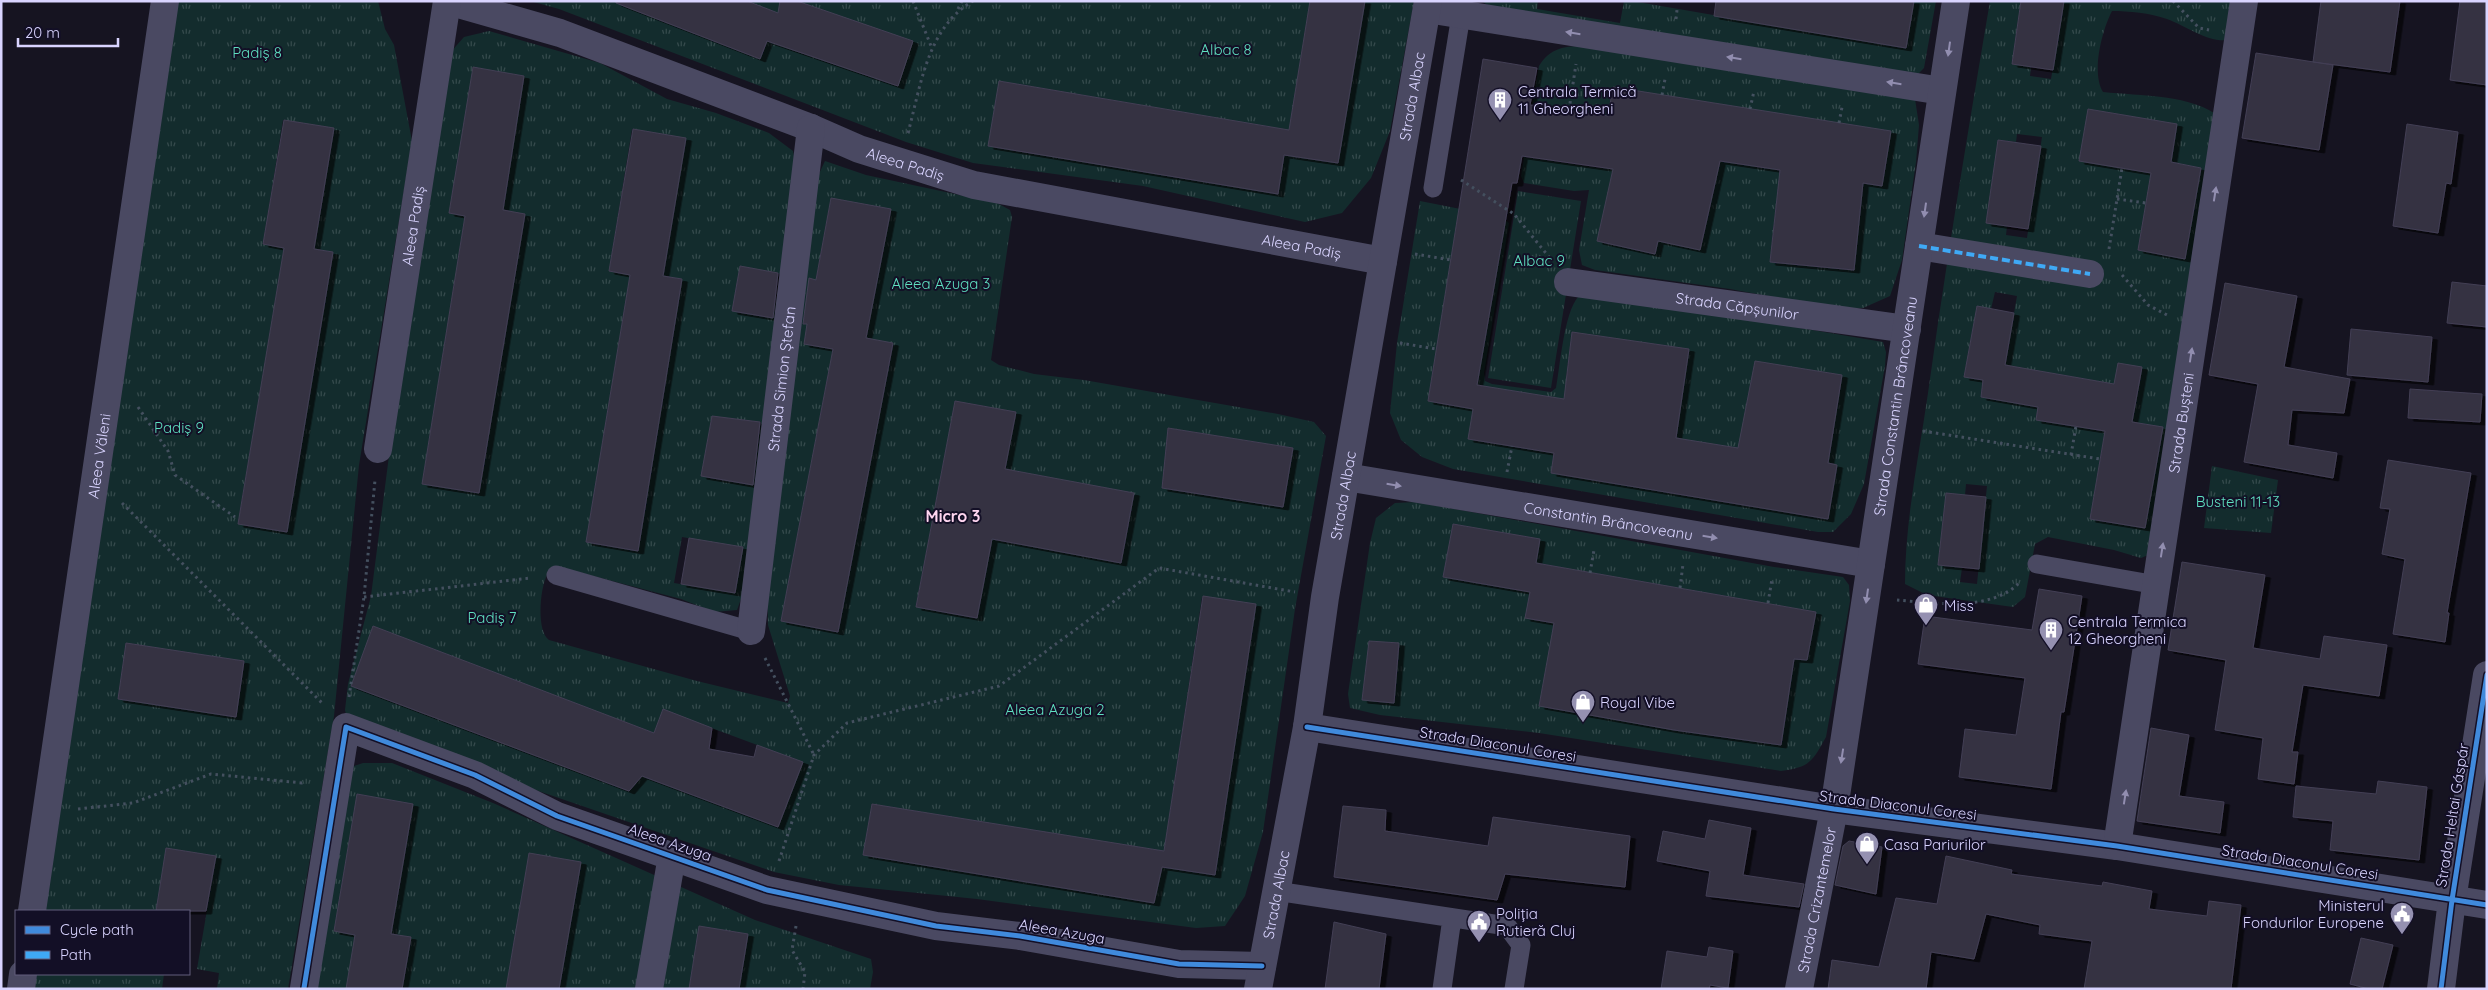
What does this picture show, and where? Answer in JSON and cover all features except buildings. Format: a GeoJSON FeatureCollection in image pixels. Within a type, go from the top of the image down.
{"type":"FeatureCollection","features":[{"type":"Feature","properties":{"kind":"street","name":"Aleea Văleni"},"geometry":{"type":"LineString","coordinates":[[32,910],[165,1]]}},
{"type":"Feature","properties":{"kind":"street","name":"Aleea Padiș"},"geometry":{"type":"LineString","coordinates":[[378,449],[448,1],[560,33],[811,128],[858,149],[974,185],[1383,261]]}},
{"type":"Feature","properties":{"kind":"street","name":"Strada Constantin Brâncoveanu"},"geometry":{"type":"LineString","coordinates":[[1834,809],[1956,1]]}},
{"type":"Feature","properties":{"kind":"street","name":"Strada Bușteni"},"geometry":{"type":"LineString","coordinates":[[2117,846],[2244,1]]}},
{"type":"Feature","properties":{"kind":"street"},"geometry":{"type":"LineString","coordinates":[[1427,5],[1461,15],[1942,91]]}},
{"type":"Feature","properties":{"kind":"street","name":"Strada Albac"},"geometry":{"type":"LineString","coordinates":[[1260,978],[1307,727],[1325,597],[1427,5]]}},
{"type":"Feature","properties":{"kind":"street","name":"Strada Simion Ștefan"},"geometry":{"type":"LineString","coordinates":[[752,630],[811,128]]}},
{"type":"Feature","properties":{"kind":"street"},"geometry":{"type":"LineString","coordinates":[[1919,246],[2098,271]]}},
{"type":"Feature","properties":{"kind":"street","name":"Strada Căpșunilor"},"geometry":{"type":"LineString","coordinates":[[1568,282],[1907,329]]}},
{"type":"Feature","properties":{"kind":"street","name":"Constantin Brâncoveanu"},"geometry":{"type":"LineString","coordinates":[[1346,477],[1871,564]]}},
{"type":"Feature","properties":{"kind":"street","name":"Strada Heltai Gáspár"},"geometry":{"type":"LineString","coordinates":[[2441,989],[2452,900],[2487,675]]}},
{"type":"Feature","properties":{"kind":"street"},"geometry":{"type":"LineString","coordinates":[[304,988],[346,727]]}},
{"type":"Feature","properties":{"kind":"street","name":"Aleea Azuga"},"geometry":{"type":"LineString","coordinates":[[346,727],[474,776],[557,816],[767,890],[936,926],[1020,936],[1260,978]]}},
{"type":"Feature","properties":{"kind":"street","name":"Strada Diaconul Coresi"},"geometry":{"type":"LineString","coordinates":[[1307,727],[1834,809],[2117,846],[2487,906]]}},
{"type":"Feature","properties":{"kind":"street","name":"Strada Crizantemelor"},"geometry":{"type":"LineString","coordinates":[[1799,989],[1834,809]]}},
{"type":"Feature","properties":{"kind":"street","name":"Aleea Azuga"},"geometry":{"type":"LineString","coordinates":[[649,989],[672,856]]}},
{"type":"Feature","properties":{"kind":"street"},"geometry":{"type":"LineString","coordinates":[[21,989],[23,975]]}},
{"type":"Feature","properties":{"kind":"lane"},"geometry":{"type":"LineString","coordinates":[[1433,188],[1461,15]]}},
{"type":"Feature","properties":{"kind":"lane"},"geometry":{"type":"LineString","coordinates":[[2037,564],[2156,585]]}},
{"type":"Feature","properties":{"kind":"lane"},"geometry":{"type":"LineString","coordinates":[[556,575],[752,630]]}},
{"type":"Feature","properties":{"kind":"lane"},"geometry":{"type":"LineString","coordinates":[[1276,891],[1507,926],[1521,945],[1514,989]]}},
{"type":"Feature","properties":{"kind":"lane"},"geometry":{"type":"LineString","coordinates":[[1442,989],[1452,918]]}},
{"type":"Feature","properties":{"kind":"path"},"geometry":{"type":"LineString","coordinates":[[913,1],[931,47]]}},
{"type":"Feature","properties":{"kind":"path"},"geometry":{"type":"LineString","coordinates":[[900,162],[931,47],[958,10],[962,1]]}},
{"type":"Feature","properties":{"kind":"path"},"geometry":{"type":"LineString","coordinates":[[958,10],[973,1]]}},
{"type":"Feature","properties":{"kind":"path"},"geometry":{"type":"LineString","coordinates":[[2173,1],[2199,28],[2239,37]]}},
{"type":"Feature","properties":{"kind":"path"},"geometry":{"type":"LineString","coordinates":[[1436,165],[1514,214],[1568,282]]}},
{"type":"Feature","properties":{"kind":"path"},"geometry":{"type":"LineString","coordinates":[[2122,168],[2117,199],[2098,271],[2113,269],[2122,275],[2148,306],[2169,316],[2196,322]]}},
{"type":"Feature","properties":{"kind":"path"},"geometry":{"type":"LineString","coordinates":[[2117,199],[2146,203]]}},
{"type":"Feature","properties":{"kind":"path"},"geometry":{"type":"LineString","coordinates":[[108,394],[131,397],[168,451],[175,475],[235,517]]}},
{"type":"Feature","properties":{"kind":"path"},"geometry":{"type":"LineString","coordinates":[[1892,426],[2100,459]]}},
{"type":"Feature","properties":{"kind":"path"},"geometry":{"type":"LineString","coordinates":[[2071,455],[2076,426]]}},
{"type":"Feature","properties":{"kind":"path"},"geometry":{"type":"LineString","coordinates":[[346,727],[364,597],[378,449]]}},
{"type":"Feature","properties":{"kind":"path"},"geometry":{"type":"LineString","coordinates":[[95,476],[346,727]]}},
{"type":"Feature","properties":{"kind":"path"},"geometry":{"type":"LineString","coordinates":[[1867,598],[1959,605],[2010,593],[2037,564]]}},
{"type":"Feature","properties":{"kind":"path"},"geometry":{"type":"LineString","coordinates":[[767,890],[786,844],[814,754],[848,722],[999,686],[1159,568],[1325,597]]}},
{"type":"Feature","properties":{"kind":"path"},"geometry":{"type":"LineString","coordinates":[[364,597],[556,575]]}},
{"type":"Feature","properties":{"kind":"path"},"geometry":{"type":"LineString","coordinates":[[752,630],[814,754]]}},
{"type":"Feature","properties":{"kind":"path"},"geometry":{"type":"LineString","coordinates":[[47,810],[97,809],[133,804],[211,774],[302,783],[308,776]]}},
{"type":"Feature","properties":{"kind":"path"},"geometry":{"type":"LineString","coordinates":[[801,897],[792,950],[806,972],[803,989]]}},
{"type":"Feature","properties":{"kind":"green space"},"geometry":{"type":"Polygon","coordinates":[[[170,1],[378,1],[385,29],[394,45],[412,141],[359,465],[334,716],[288,989],[217,989],[219,973],[197,969],[216,857],[166,848],[156,910],[41,910],[170,1]],[[283,120],[263,244],[284,248],[238,523],[287,531],[333,252],[314,249],[334,129],[283,120]],[[126,643],[118,699],[236,717],[244,661],[126,643]]]}},
{"type":"Feature","properties":{"kind":"green space","name":"Albac 8"},"geometry":{"type":"Polygon","coordinates":[[[530,1],[1310,1],[1289,130],[999,81],[1278,194],[1284,155],[1338,163],[1365,1],[1414,1],[1390,131],[1371,178],[1342,213],[1305,222],[1143,186],[973,163],[906,142],[559,9],[530,1]]]}},
{"type":"Feature","properties":{"kind":"green space"},"geometry":{"type":"Polygon","coordinates":[[[1482,1],[1538,1],[1537,9],[1620,23],[1624,1],[1632,1],[1905,48],[1914,1],[1936,1],[1924,68],[1914,78],[1491,8],[1482,1]]]}},
{"type":"Feature","properties":{"kind":"green space"},"geometry":{"type":"Polygon","coordinates":[[[1990,1],[2021,1],[2012,64],[2031,67],[2030,76],[2051,79],[2064,1],[2236,1],[2229,40],[2205,37],[2167,19],[2147,14],[2112,11],[2108,19],[2098,63],[2098,74],[2103,92],[2181,100],[2196,104],[2221,118],[2153,553],[2141,558],[2114,550],[2048,537],[2035,544],[2025,597],[2013,607],[1927,595],[1905,584],[1907,536],[1913,488],[1990,1]],[[2088,109],[2080,161],[2151,173],[2138,250],[2185,258],[2201,168],[2171,162],[2177,124],[2088,109]],[[2017,134],[2016,142],[1998,140],[1986,222],[2007,226],[2006,235],[2027,238],[2042,137],[2017,134]],[[1995,292],[1991,309],[1977,306],[1964,376],[1983,380],[1981,397],[1999,400],[2017,296],[1995,292]],[[2044,372],[2036,420],[2105,431],[2090,519],[2145,528],[2163,428],[2132,422],[2138,388],[2044,372]],[[1966,484],[1965,495],[1946,493],[1938,565],[1962,568],[1960,582],[1977,584],[1987,486],[1966,484]]]}},
{"type":"Feature","properties":{"kind":"green space"},"geometry":{"type":"Polygon","coordinates":[[[489,31],[600,63],[667,99],[716,113],[769,133],[793,151],[797,170],[746,585],[737,610],[714,612],[681,599],[555,566],[547,575],[540,609],[542,628],[549,640],[697,681],[788,703],[790,696],[768,625],[767,582],[818,176],[825,161],[866,175],[997,203],[1010,210],[1012,217],[991,360],[999,365],[1034,374],[1084,380],[1278,414],[1314,422],[1326,436],[1295,609],[1263,832],[1245,896],[1225,926],[1196,928],[977,899],[839,885],[774,872],[399,743],[347,718],[345,710],[348,684],[371,596],[413,269],[449,54],[464,37],[489,31]],[[473,68],[449,213],[465,216],[422,484],[479,493],[525,214],[503,210],[524,76],[473,68]],[[632,129],[609,271],[630,275],[586,542],[638,550],[682,279],[663,276],[686,138],[632,129]],[[831,198],[804,343],[833,349],[781,621],[838,632],[893,344],[866,338],[890,209],[831,198]],[[740,266],[732,311],[773,318],[781,274],[740,266]],[[955,401],[916,606],[977,618],[1016,412],[955,401]],[[712,416],[701,476],[753,485],[761,422],[712,416]],[[1168,428],[1162,488],[1283,507],[1293,448],[1168,428]],[[1010,470],[997,540],[1121,563],[1134,494],[1010,470]],[[682,537],[674,583],[735,593],[743,547],[682,537]],[[1202,597],[1164,851],[872,804],[863,855],[1154,903],[1162,867],[1215,874],[1256,605],[1202,597]],[[373,627],[351,686],[629,791],[642,776],[778,827],[803,762],[663,710],[654,733],[373,627]]]}},
{"type":"Feature","properties":{"kind":"green space"},"geometry":{"type":"Polygon","coordinates":[[[1572,46],[1915,99],[1919,125],[1916,162],[1902,260],[1890,296],[1863,308],[1834,308],[1730,289],[1595,270],[1582,265],[1579,250],[1589,190],[1574,191],[1524,183],[1521,176],[1529,126],[1525,157],[1600,168],[1604,142],[1882,186],[1613,87],[1608,116],[1533,105],[1539,66],[1555,50],[1572,46]],[[1613,169],[1597,241],[1655,254],[1658,241],[1700,250],[1710,208],[1655,197],[1658,179],[1613,169]],[[1776,204],[1770,262],[1796,206],[1776,204]]]}},
{"type":"Feature","properties":{"kind":"green space","name":"Albac 9"},"geometry":{"type":"Polygon","coordinates":[[[1518,191],[1581,201],[1551,388],[1488,378],[1518,191]]]}},
{"type":"Feature","properties":{"kind":"green space"},"geometry":{"type":"Polygon","coordinates":[[[1420,201],[1501,217],[1509,223],[1484,373],[1485,381],[1492,384],[1551,392],[1556,388],[1569,315],[1578,297],[1586,293],[1883,342],[1886,352],[1864,484],[1851,514],[1833,532],[1818,532],[1453,469],[1422,457],[1401,440],[1390,413],[1397,343],[1420,201]],[[1458,220],[1428,401],[1473,409],[1554,453],[1551,473],[1828,519],[1837,465],[1560,419],[1477,385],[1504,228],[1458,220]],[[1572,332],[1566,378],[1634,387],[1679,417],[1689,349],[1572,332]],[[1755,362],[1745,412],[1842,375],[1755,362]]]}},
{"type":"Feature","properties":{"kind":"green space","name":"Busteni 11-13"},"geometry":{"type":"Polygon","coordinates":[[[2212,466],[2278,480],[2271,533],[2204,528],[2212,466]]]}},
{"type":"Feature","properties":{"kind":"green space"},"geometry":{"type":"Polygon","coordinates":[[[1416,502],[1774,567],[1843,577],[1849,585],[1850,601],[1826,737],[1809,762],[1798,768],[1781,771],[1539,733],[1380,715],[1350,708],[1348,694],[1370,543],[1376,518],[1395,503],[1416,502]],[[1453,524],[1443,577],[1530,592],[1526,618],[1807,660],[1816,612],[1536,563],[1540,539],[1453,524]],[[1369,642],[1362,699],[1394,703],[1399,643],[1369,642]]]}},
{"type":"Feature","properties":{"kind":"green space"},"geometry":{"type":"Polygon","coordinates":[[[363,763],[392,763],[493,803],[755,920],[871,959],[873,972],[870,989],[739,989],[748,934],[699,926],[689,989],[559,989],[529,853],[506,989],[402,989],[411,938],[391,934],[413,804],[357,794],[334,931],[355,935],[346,989],[306,989],[348,768],[363,763]]]}},
{"type":"Feature","properties":{"kind":"green space"},"geometry":{"type":"Polygon","coordinates":[[[32,975],[164,975],[162,989],[30,989],[32,975]]]}},
{"type":"Feature","properties":{"kind":"marked path"},"geometry":{"type":"LineString","coordinates":[[1919,246],[2090,274]]}},
{"type":"Feature","properties":{"kind":"cycle path"},"geometry":{"type":"LineString","coordinates":[[2441,989],[2452,900],[2487,675]]}},
{"type":"Feature","properties":{"kind":"cycle path"},"geometry":{"type":"LineString","coordinates":[[304,988],[346,727],[475,775],[557,816],[767,890],[936,926],[1020,936],[1179,964],[1262,966]]}},
{"type":"Feature","properties":{"kind":"cycle path"},"geometry":{"type":"LineString","coordinates":[[1307,727],[1834,809],[2117,846],[2487,905]]}},
{"type":"Feature","properties":{"kind":"place","name":"Centrala Termică 11 Gheorgheni"},"geometry":{"type":"Point","coordinates":[1500,121]}},
{"type":"Feature","properties":{"kind":"place","name":"Miss"},"geometry":{"type":"Point","coordinates":[1926,626]}},
{"type":"Feature","properties":{"kind":"place","name":"Centrala Termica 12 Gheorgheni"},"geometry":{"type":"Point","coordinates":[2051,651]}},
{"type":"Feature","properties":{"kind":"place","name":"Royal Vibe"},"geometry":{"type":"Point","coordinates":[1583,723]}},
{"type":"Feature","properties":{"kind":"place","name":"Casa Pariurilor"},"geometry":{"type":"Point","coordinates":[1867,865]}},
{"type":"Feature","properties":{"kind":"place","name":"Ministerul Fondurilor Europene"},"geometry":{"type":"Point","coordinates":[2402,935]}},
{"type":"Feature","properties":{"kind":"place","name":"Poliția Rutieră Cluj"},"geometry":{"type":"Point","coordinates":[1479,943]}},
{"type":"Feature","properties":{"kind":"district","name":"Micro 3"},"geometry":{"type":"Point","coordinates":[953,516]}},
{"type":"Feature","properties":{"kind":"park label","name":"Padiș 8"},"geometry":{"type":"Point","coordinates":[257,52]}},
{"type":"Feature","properties":{"kind":"park label","name":"Aleea Azuga 3"},"geometry":{"type":"Point","coordinates":[941,283]}},
{"type":"Feature","properties":{"kind":"park label","name":"Padiș 9"},"geometry":{"type":"Point","coordinates":[179,427]}},
{"type":"Feature","properties":{"kind":"park label","name":"Padiș 7"},"geometry":{"type":"Point","coordinates":[492,617]}},
{"type":"Feature","properties":{"kind":"park label","name":"Aleea Azuga 2"},"geometry":{"type":"Point","coordinates":[1055,709]}}]}
